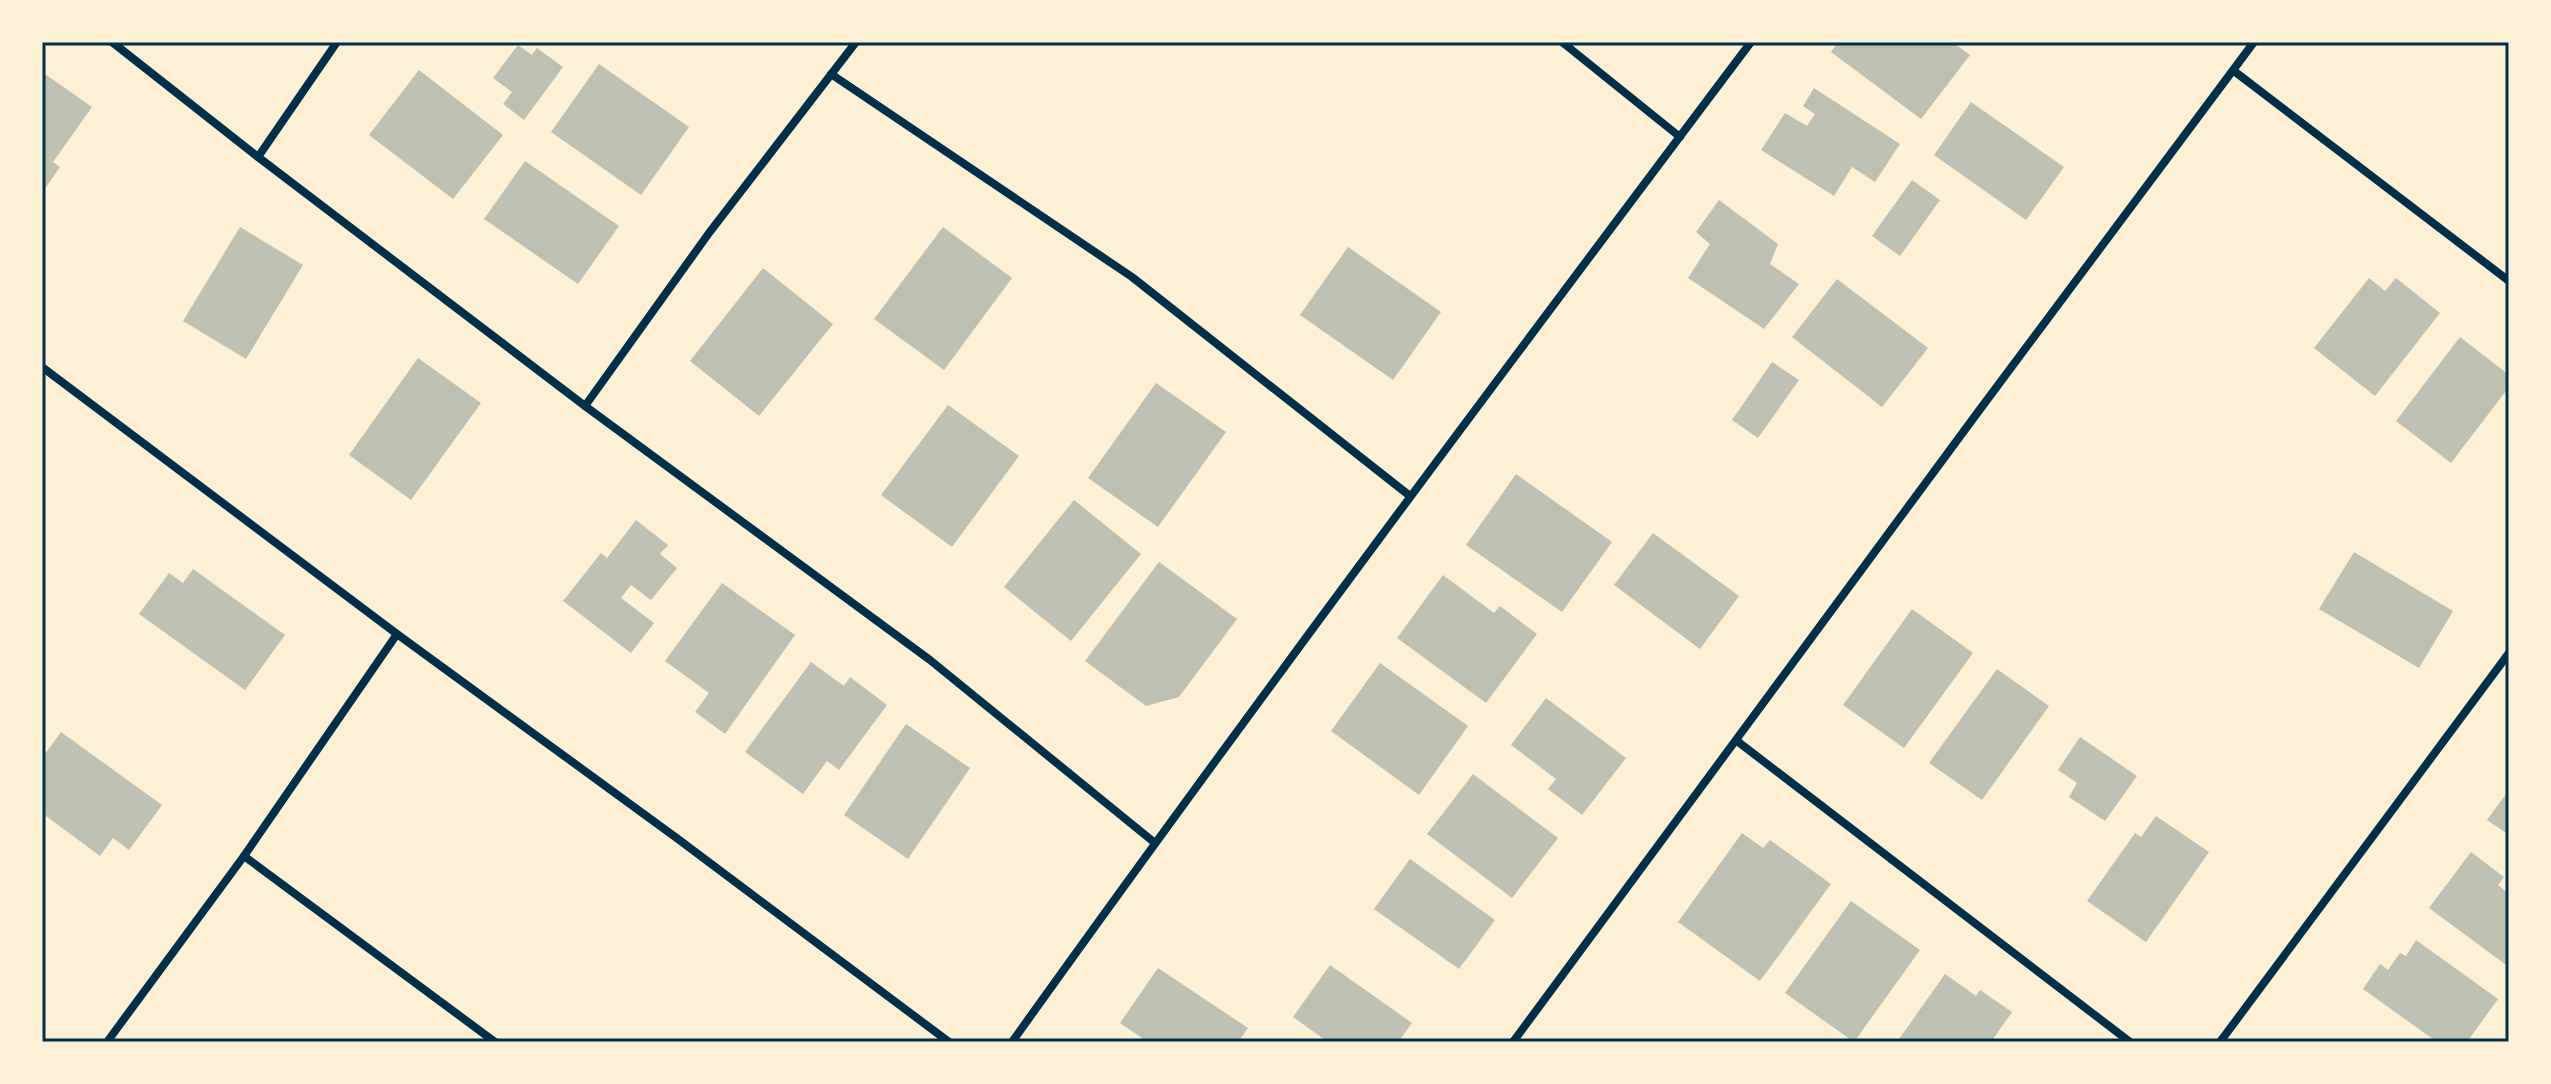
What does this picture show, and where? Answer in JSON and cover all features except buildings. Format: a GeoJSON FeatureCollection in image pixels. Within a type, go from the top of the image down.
{"type":"FeatureCollection","features":[{"type":"Feature","properties":{"kind":"street"},"geometry":{"type":"LineString","coordinates":[[112,42],[585,406],[930,660],[1155,843]]}},
{"type":"Feature","properties":{"kind":"street"},"geometry":{"type":"LineString","coordinates":[[258,157],[337,42]]}},
{"type":"Feature","properties":{"kind":"street"},"geometry":{"type":"LineString","coordinates":[[585,406],[709,233],[856,42]]}},
{"type":"Feature","properties":{"kind":"street"},"geometry":{"type":"LineString","coordinates":[[1562,42],[1680,137]]}},
{"type":"Feature","properties":{"kind":"street"},"geometry":{"type":"LineString","coordinates":[[1012,1042],[1410,496],[1751,42]]}},
{"type":"Feature","properties":{"kind":"street"},"geometry":{"type":"LineString","coordinates":[[1513,1042],[2254,42]]}},
{"type":"Feature","properties":{"kind":"street"},"geometry":{"type":"LineString","coordinates":[[2234,71],[2509,281]]}},
{"type":"Feature","properties":{"kind":"street"},"geometry":{"type":"LineString","coordinates":[[831,74],[1132,277],[1410,496]]}},
{"type":"Feature","properties":{"kind":"street"},"geometry":{"type":"LineString","coordinates":[[42,367],[949,1042]]}},
{"type":"Feature","properties":{"kind":"street"},"geometry":{"type":"LineString","coordinates":[[107,1042],[244,856],[397,634]]}},
{"type":"Feature","properties":{"kind":"street"},"geometry":{"type":"LineString","coordinates":[[2220,1042],[2509,653]]}},
{"type":"Feature","properties":{"kind":"street"},"geometry":{"type":"LineString","coordinates":[[1737,741],[2130,1042]]}},
{"type":"Feature","properties":{"kind":"street"},"geometry":{"type":"LineString","coordinates":[[244,856],[495,1042]]}}]}
